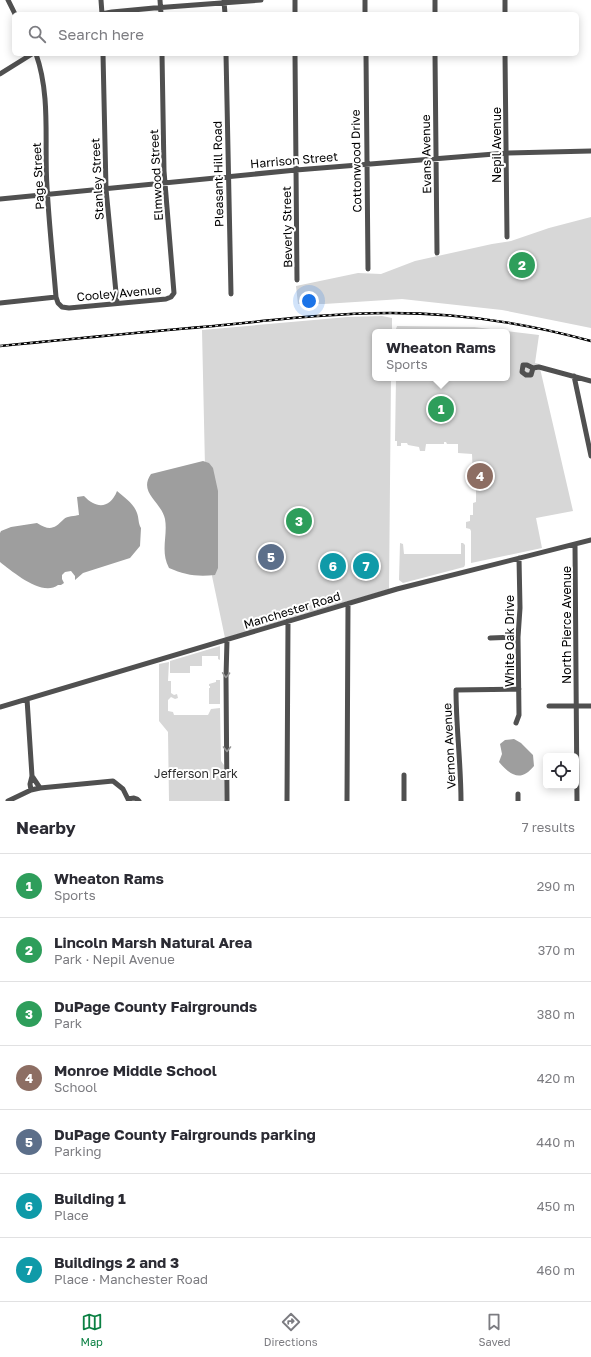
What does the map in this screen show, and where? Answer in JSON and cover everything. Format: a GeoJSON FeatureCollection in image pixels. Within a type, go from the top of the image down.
{"type":"FeatureCollection","features":[{"type":"Feature","properties":{"kind":"street"},"geometry":{"type":"LineString","coordinates":[[8,0],[14,12]]}},
{"type":"Feature","properties":{"kind":"street"},"geometry":{"type":"LineString","coordinates":[[101,0],[102,12]]}},
{"type":"Feature","properties":{"kind":"street"},"geometry":{"type":"LineString","coordinates":[[160,0],[161,12]]}},
{"type":"Feature","properties":{"kind":"street"},"geometry":{"type":"LineString","coordinates":[[121,12],[224,1],[261,0]]}},
{"type":"Feature","properties":{"kind":"street"},"geometry":{"type":"LineString","coordinates":[[295,0],[295,12]]}},
{"type":"Feature","properties":{"kind":"street"},"geometry":{"type":"LineString","coordinates":[[365,0],[365,12]]}},
{"type":"Feature","properties":{"kind":"street"},"geometry":{"type":"LineString","coordinates":[[435,0],[435,12]]}},
{"type":"Feature","properties":{"kind":"street"},"geometry":{"type":"LineString","coordinates":[[505,0],[505,12]]}},
{"type":"Feature","properties":{"kind":"street"},"geometry":{"type":"LineString","coordinates":[[224,1],[225,12]]}},
{"type":"Feature","properties":{"kind":"street"},"geometry":{"type":"LineString","coordinates":[[0,74],[29,56]]}},
{"type":"Feature","properties":{"kind":"street","name":"Page Street"},"geometry":{"type":"LineString","coordinates":[[37,56],[43,75],[45,89],[48,194],[56,297]]}},
{"type":"Feature","properties":{"kind":"street","name":"Stanley Street"},"geometry":{"type":"LineString","coordinates":[[103,56],[106,189],[117,303]]}},
{"type":"Feature","properties":{"kind":"street","name":"Elmwood Street"},"geometry":{"type":"LineString","coordinates":[[162,56],[165,182],[174,295]]}},
{"type":"Feature","properties":{"kind":"street","name":"Pleasant Hill Road"},"geometry":{"type":"LineString","coordinates":[[226,56],[231,294]]}},
{"type":"Feature","properties":{"kind":"street","name":"Beverly Street"},"geometry":{"type":"LineString","coordinates":[[295,56],[298,280]]}},
{"type":"Feature","properties":{"kind":"street","name":"Cottonwood Drive"},"geometry":{"type":"LineString","coordinates":[[366,56],[368,269]]}},
{"type":"Feature","properties":{"kind":"street","name":"Evans Avenue"},"geometry":{"type":"LineString","coordinates":[[435,56],[437,253]]}},
{"type":"Feature","properties":{"kind":"street","name":"Nepil Avenue"},"geometry":{"type":"LineString","coordinates":[[505,56],[507,237]]}},
{"type":"Feature","properties":{"kind":"street","name":"Harrison Street"},"geometry":{"type":"LineString","coordinates":[[0,199],[228,176],[436,158],[507,153],[591,151]]}},
{"type":"Feature","properties":{"kind":"street","name":"Cooley Avenue"},"geometry":{"type":"LineString","coordinates":[[56,297],[58,303],[62,307],[69,308],[166,299],[174,295]]}},
{"type":"Feature","properties":{"kind":"street"},"geometry":{"type":"LineString","coordinates":[[0,303],[56,297]]}},
{"type":"Feature","properties":{"kind":"street"},"geometry":{"type":"LineString","coordinates":[[536,368],[591,381]]}},
{"type":"Feature","properties":{"kind":"street"},"geometry":{"type":"LineString","coordinates":[[574,376],[591,456]]}},
{"type":"Feature","properties":{"kind":"street","name":"Manchester Road"},"geometry":{"type":"LineString","coordinates":[[0,707],[397,589],[591,540]]}},
{"type":"Feature","properties":{"kind":"street","name":"North Pierce Avenue"},"geometry":{"type":"LineString","coordinates":[[575,544],[577,801]]}},
{"type":"Feature","properties":{"kind":"street","name":"White Oak Drive"},"geometry":{"type":"LineString","coordinates":[[516,723],[519,715],[519,558]]}},
{"type":"Feature","properties":{"kind":"street"},"geometry":{"type":"LineString","coordinates":[[347,801],[348,604]]}},
{"type":"Feature","properties":{"kind":"street"},"geometry":{"type":"LineString","coordinates":[[287,801],[288,621]]}},
{"type":"Feature","properties":{"kind":"street"},"geometry":{"type":"LineString","coordinates":[[490,638],[518,638]]}},
{"type":"Feature","properties":{"kind":"street"},"geometry":{"type":"LineString","coordinates":[[227,640],[227,801]]}},
{"type":"Feature","properties":{"kind":"street","name":"Vernon Avenue"},"geometry":{"type":"LineString","coordinates":[[461,801],[461,771],[456,727],[456,690],[519,689]]}},
{"type":"Feature","properties":{"kind":"street"},"geometry":{"type":"LineString","coordinates":[[27,699],[32,776],[30,784],[31,790]]}},
{"type":"Feature","properties":{"kind":"street"},"geometry":{"type":"LineString","coordinates":[[549,706],[591,706]]}},
{"type":"Feature","properties":{"kind":"street"},"geometry":{"type":"LineString","coordinates":[[32,776],[40,788]]}},
{"type":"Feature","properties":{"kind":"street"},"geometry":{"type":"LineString","coordinates":[[404,776],[404,801]]}},
{"type":"Feature","properties":{"kind":"street"},"geometry":{"type":"LineString","coordinates":[[8,801],[31,790],[40,788],[113,781],[123,789],[128,800],[134,798],[138,801]]}},
{"type":"Feature","properties":{"kind":"street"},"geometry":{"type":"LineString","coordinates":[[518,794],[518,801]]}},
{"type":"Feature","properties":{"kind":"green space"},"geometry":{"type":"Polygon","coordinates":[[[591,217],[591,328],[502,310],[402,299],[324,304],[298,304],[296,286],[358,273],[381,274],[415,261],[511,241],[549,228],[591,217]]]}},
{"type":"Feature","properties":{"kind":"green space"},"geometry":{"type":"Polygon","coordinates":[[[382,316],[392,318],[392,329],[372,329],[372,381],[391,381],[389,589],[225,638],[212,576],[205,467],[202,330],[348,317],[382,316]]]}},
{"type":"Feature","properties":{"kind":"green space"},"geometry":{"type":"Polygon","coordinates":[[[397,326],[474,327],[490,329],[396,329],[397,326]]]}},
{"type":"Feature","properties":{"kind":"green space"},"geometry":{"type":"Polygon","coordinates":[[[510,331],[539,335],[535,363],[539,364],[573,511],[536,518],[542,548],[471,563],[471,531],[470,529],[466,528],[466,522],[470,521],[470,515],[473,515],[473,503],[476,502],[475,479],[479,479],[473,477],[472,454],[458,453],[458,444],[447,444],[444,442],[444,444],[426,444],[425,451],[420,451],[419,447],[408,445],[407,443],[401,443],[401,446],[397,446],[397,441],[395,441],[396,381],[510,381],[510,331]]]}},
{"type":"Feature","properties":{"kind":"green space"},"geometry":{"type":"Polygon","coordinates":[[[400,543],[403,544],[404,554],[461,554],[461,543],[463,543],[465,545],[465,565],[464,567],[403,583],[399,580],[400,543]]]}},
{"type":"Feature","properties":{"kind":"green space"},"geometry":{"type":"Polygon","coordinates":[[[220,646],[220,660],[218,659],[218,656],[202,656],[202,666],[190,666],[190,673],[170,673],[170,661],[220,646]]]}},
{"type":"Feature","properties":{"kind":"green space","name":"Jefferson Park"},"geometry":{"type":"Polygon","coordinates":[[[169,662],[168,681],[171,681],[171,693],[174,695],[177,694],[178,698],[175,699],[171,697],[168,700],[168,711],[173,712],[174,715],[208,715],[211,709],[220,708],[221,761],[224,765],[224,801],[169,801],[168,732],[159,721],[159,664],[169,662]]]}},
{"type":"Feature","properties":{"kind":"green space"},"geometry":{"type":"Polygon","coordinates":[[[216,680],[220,680],[220,704],[209,704],[209,684],[216,682],[216,680]]]}},
{"type":"Feature","properties":{"kind":"shaded area"},"geometry":{"type":"Polygon","coordinates":[[[203,461],[209,463],[213,468],[218,491],[218,568],[215,575],[197,576],[169,568],[165,556],[165,519],[147,487],[151,474],[203,461]]]}},
{"type":"Feature","properties":{"kind":"shaded area"},"geometry":{"type":"Polygon","coordinates":[[[117,491],[134,507],[141,528],[140,546],[130,558],[83,573],[75,580],[75,576],[71,571],[65,572],[62,575],[64,583],[51,588],[36,586],[28,582],[0,562],[1,531],[11,527],[37,523],[45,527],[52,528],[65,518],[79,515],[77,497],[84,496],[93,503],[102,505],[111,501],[117,491]]]}},
{"type":"Feature","properties":{"kind":"shaded area"},"geometry":{"type":"Polygon","coordinates":[[[514,739],[521,743],[533,755],[534,766],[525,774],[512,774],[499,762],[502,754],[500,744],[505,740],[514,739]]]}},
{"type":"Feature","properties":{"kind":"railway"},"geometry":{"type":"LineString","coordinates":[[0,346],[302,317],[391,313],[416,313],[492,320],[542,329],[591,341]]}},
{"type":"Feature","properties":{"kind":"place","name":"Lincoln Marsh Natural Area"},"geometry":{"type":"Point","coordinates":[522,265]}},
{"type":"Feature","properties":{"kind":"place","name":"Wheaton Rams"},"geometry":{"type":"Point","coordinates":[441,409]}},
{"type":"Feature","properties":{"kind":"place","name":"Monroe Middle School"},"geometry":{"type":"Point","coordinates":[480,476]}},
{"type":"Feature","properties":{"kind":"place","name":"DuPage County Fairgrounds"},"geometry":{"type":"Point","coordinates":[299,521]}},
{"type":"Feature","properties":{"kind":"place","name":"DuPage County Fairgrounds parking"},"geometry":{"type":"Point","coordinates":[271,557]}},
{"type":"Feature","properties":{"kind":"place","name":"Building 1"},"geometry":{"type":"Point","coordinates":[333,566]}},
{"type":"Feature","properties":{"kind":"place","name":"Buildings 2 and 3"},"geometry":{"type":"Point","coordinates":[366,566]}}]}
